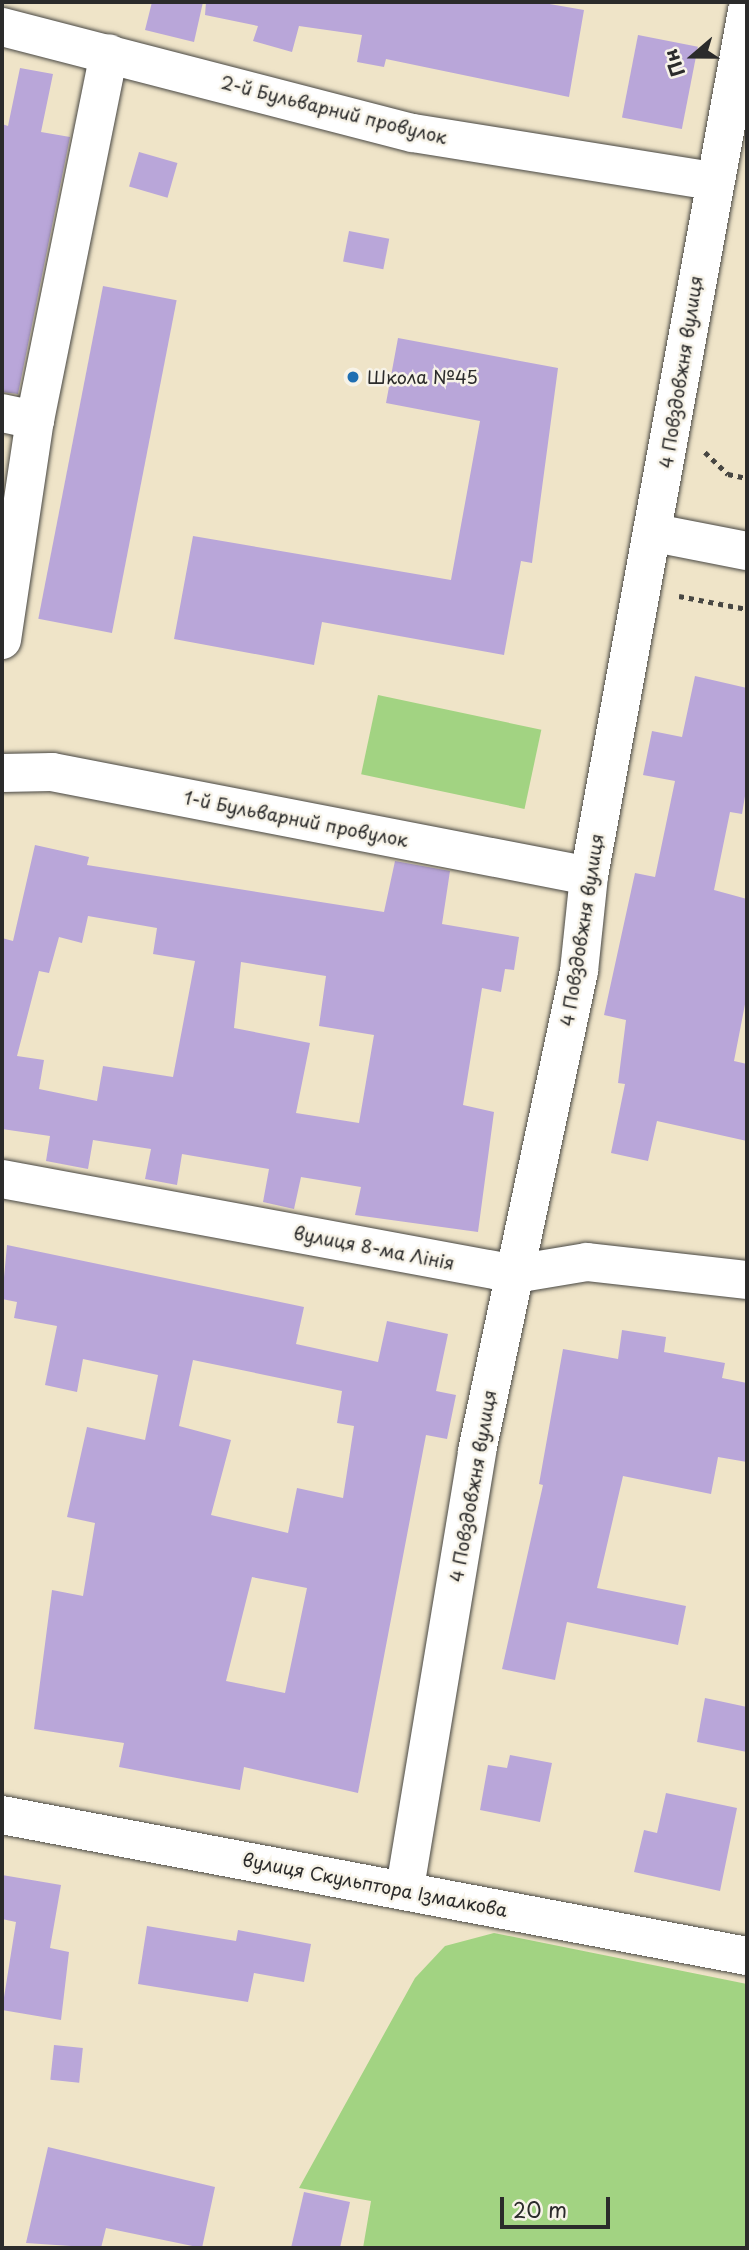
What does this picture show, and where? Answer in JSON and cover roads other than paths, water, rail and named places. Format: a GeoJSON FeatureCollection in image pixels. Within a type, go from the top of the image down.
{"type":"FeatureCollection","features":[{"type":"Feature","properties":{"kind":"street","name":"4 Повздовжня вулиця"},"geometry":{"type":"LineString","coordinates":[[405,1888],[477,1451],[579,971],[589,876],[655,533],[712,181],[747,11]]}},
{"type":"Feature","properties":{"kind":"street","name":"2-й Бульварний провулок"},"geometry":{"type":"LineString","coordinates":[[2,27],[414,133],[712,181]]}},
{"type":"Feature","properties":{"kind":"street"},"geometry":{"type":"LineString","coordinates":[[2,640],[18,416],[110,53]]}},
{"type":"Feature","properties":{"kind":"street"},"geometry":{"type":"LineString","coordinates":[[655,533],[747,551]]}},
{"type":"Feature","properties":{"kind":"street","name":"1-й Бульварний провулок"},"geometry":{"type":"LineString","coordinates":[[2,773],[52,772],[589,876]]}},
{"type":"Feature","properties":{"kind":"street","name":"вулиця 8-ма Лінія"},"geometry":{"type":"LineString","coordinates":[[2,1179],[515,1274],[587,1262],[747,1280]]}},
{"type":"Feature","properties":{"kind":"street","name":"вулиця Скульптора Ізмалкова"},"geometry":{"type":"LineString","coordinates":[[2,1815],[405,1888],[747,1956]]}},
{"type":"Feature","properties":{"kind":"place","name":"Школа №45"},"geometry":{"type":"Point","coordinates":[353,377]}}]}
